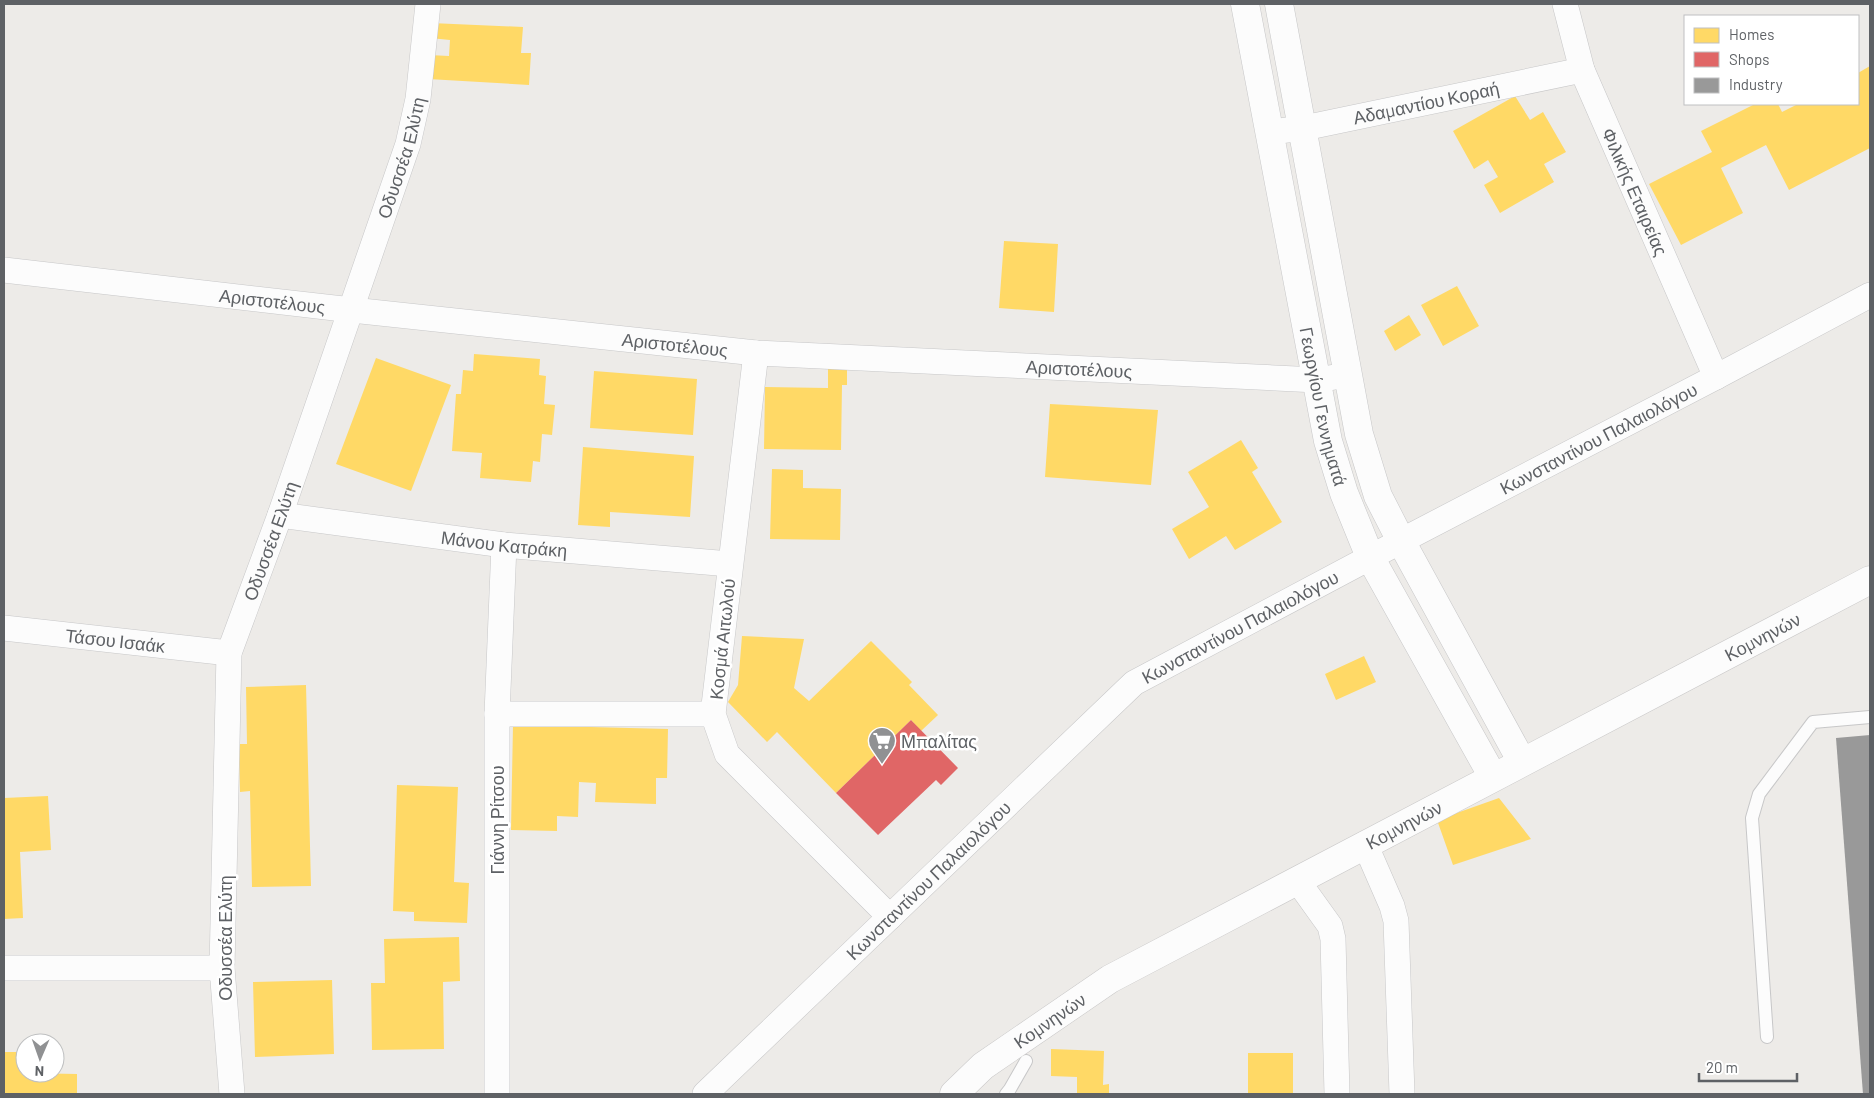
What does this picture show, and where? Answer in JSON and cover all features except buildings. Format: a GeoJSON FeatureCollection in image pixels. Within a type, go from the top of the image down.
{"type":"FeatureCollection","features":[{"type":"Feature","properties":{"kind":"street","name":"Οδυσσέα Ελύτη"},"geometry":{"type":"LineString","coordinates":[[232,1094],[222,968],[229,654],[352,310],[408,144],[418,98],[428,4]]}},
{"type":"Feature","properties":{"kind":"street","name":"Γεωργίου Γεννηματά"},"geometry":{"type":"LineString","coordinates":[[1245,4],[1318,380],[1328,441],[1344,494],[1370,557],[1493,777]]}},
{"type":"Feature","properties":{"kind":"street","name":"Γεωργίου Γεννηματά"},"geometry":{"type":"LineString","coordinates":[[1279,4],[1304,128],[1347,375],[1359,434],[1378,496],[1522,762]]}},
{"type":"Feature","properties":{"kind":"street","name":"Φιλικής Εταιρείας"},"geometry":{"type":"LineString","coordinates":[[1565,4],[1582,70],[1716,378]]}},
{"type":"Feature","properties":{"kind":"street","name":"Αδαμαντίου Κοραή"},"geometry":{"type":"LineString","coordinates":[[1270,132],[1304,128],[1582,70]]}},
{"type":"Feature","properties":{"kind":"street","name":"Αριστοτέλους"},"geometry":{"type":"LineString","coordinates":[[4,270],[352,310],[756,353],[1318,380],[1347,375]]}},
{"type":"Feature","properties":{"kind":"street","name":"Κωνσταντίνου Παλαιολόγου"},"geometry":{"type":"LineString","coordinates":[[706,1094],[1134,683],[1370,557],[1716,378],[1870,295]]}},
{"type":"Feature","properties":{"kind":"street","name":"Κοσμά Αιτωλού"},"geometry":{"type":"LineString","coordinates":[[756,353],[713,714],[727,754],[890,917]]}},
{"type":"Feature","properties":{"kind":"street","name":"Μάνου Κατράκη"},"geometry":{"type":"LineString","coordinates":[[280,515],[504,546],[730,564]]}},
{"type":"Feature","properties":{"kind":"street","name":"Γιάννη Ρίτσου"},"geometry":{"type":"LineString","coordinates":[[497,1094],[497,714],[504,546]]}},
{"type":"Feature","properties":{"kind":"street","name":"Κομνηνών"},"geometry":{"type":"LineString","coordinates":[[954,1094],[983,1066],[1025,1049],[1110,978],[1870,580]]}},
{"type":"Feature","properties":{"kind":"street","name":"Τάσου Ισαάκ"},"geometry":{"type":"LineString","coordinates":[[4,628],[229,654]]}},
{"type":"Feature","properties":{"kind":"street"},"geometry":{"type":"LineString","coordinates":[[497,714],[713,714]]}},
{"type":"Feature","properties":{"kind":"street"},"geometry":{"type":"LineString","coordinates":[[1365,844],[1392,906],[1396,921],[1402,1094]]}},
{"type":"Feature","properties":{"kind":"street"},"geometry":{"type":"LineString","coordinates":[[1297,880],[1330,926],[1333,939],[1337,1094]]}},
{"type":"Feature","properties":{"kind":"street"},"geometry":{"type":"LineString","coordinates":[[4,968],[222,968]]}},
{"type":"Feature","properties":{"kind":"lane"},"geometry":{"type":"LineString","coordinates":[[1767,1037],[1752,818],[1760,794],[1813,722],[1870,717]]}},
{"type":"Feature","properties":{"kind":"lane"},"geometry":{"type":"LineString","coordinates":[[1006,1094],[1010,1089],[1025,1049]]}},
{"type":"Feature","properties":{"kind":"place","name":"Μπαλίτας"},"geometry":{"type":"Point","coordinates":[882,765]}}]}
